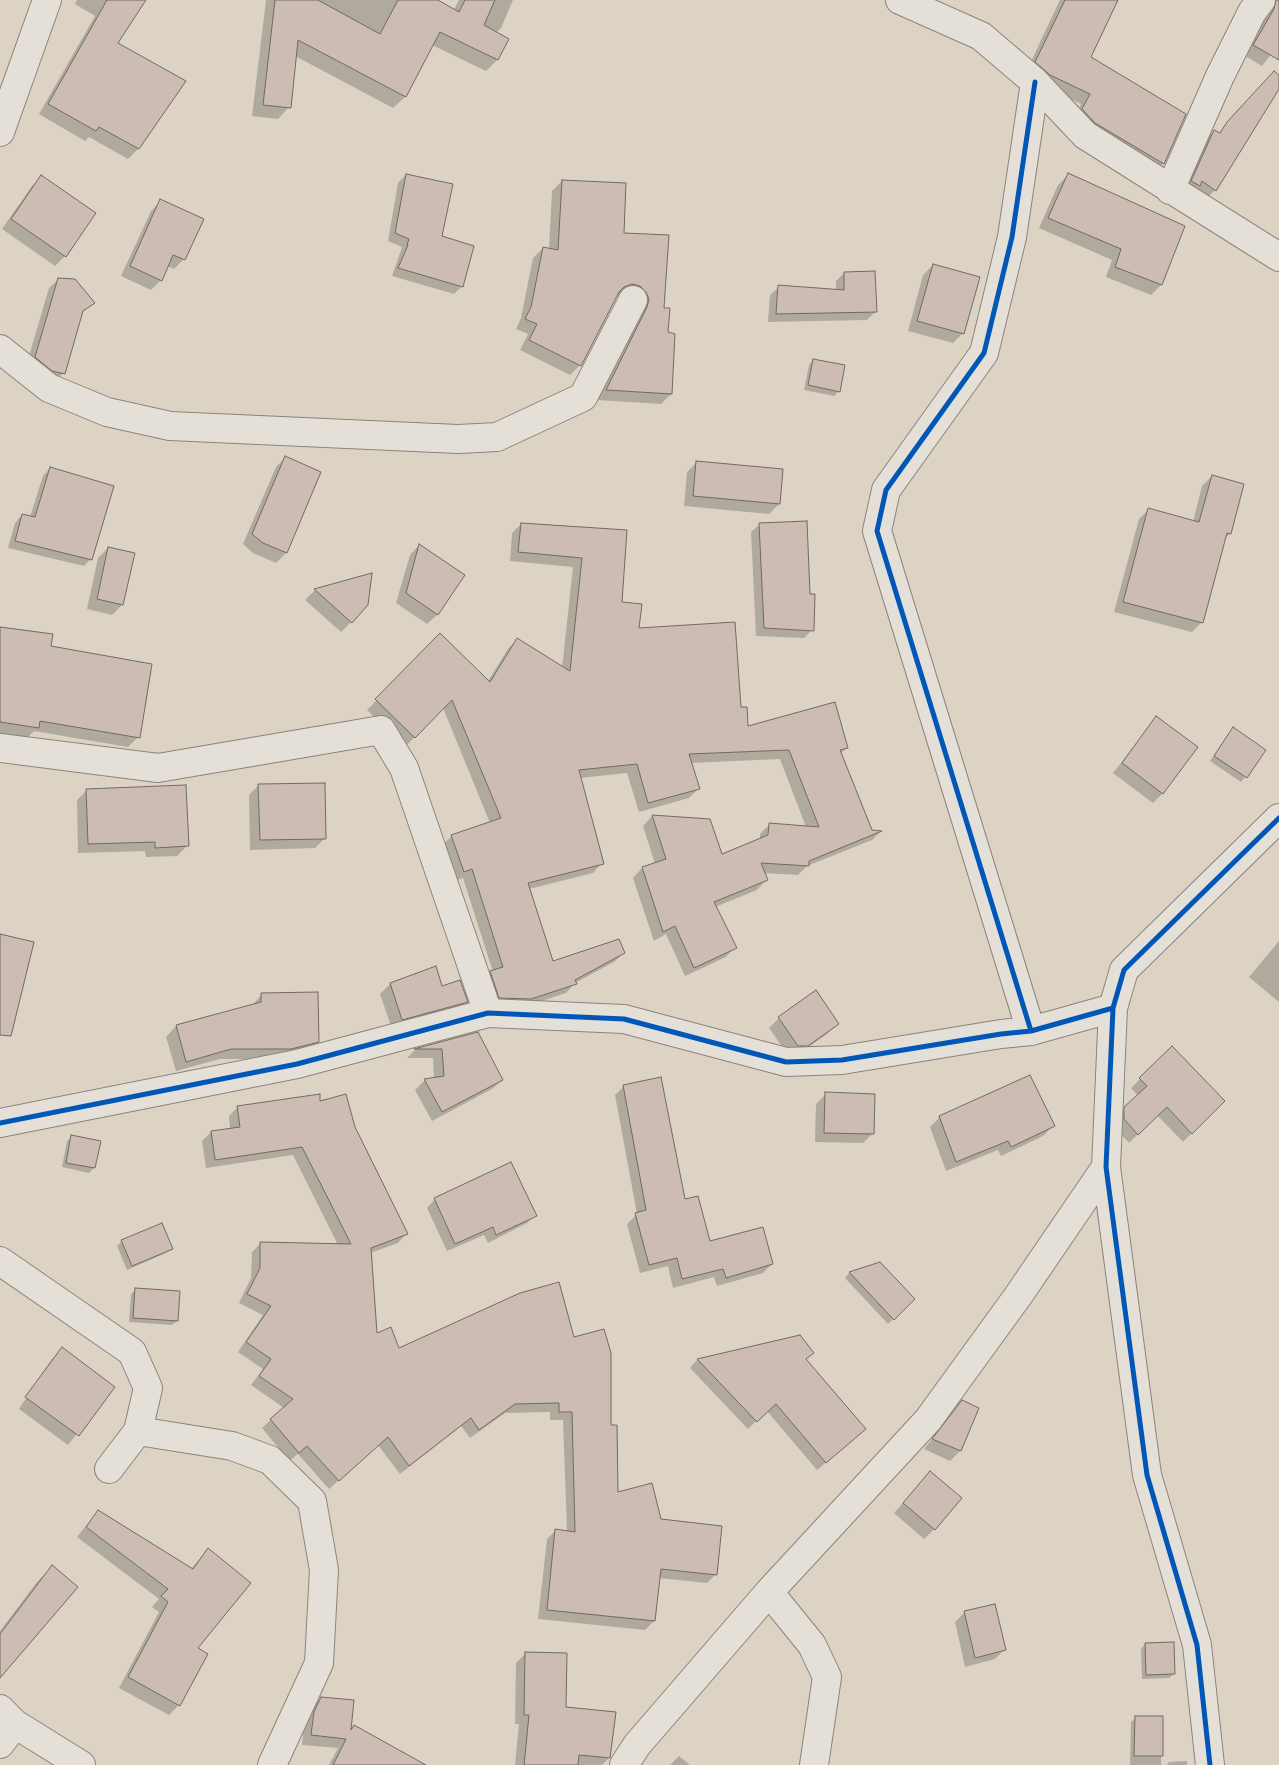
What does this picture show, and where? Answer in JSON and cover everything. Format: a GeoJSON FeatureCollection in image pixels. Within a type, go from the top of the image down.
{"type":"FeatureCollection","features":[{"type":"Feature","properties":{"kind":"street"},"geometry":{"type":"LineString","coordinates":[[0,132],[47,0]]}},
{"type":"Feature","properties":{"kind":"street"},"geometry":{"type":"LineString","coordinates":[[900,0],[982,36],[1034,82],[1085,135],[1279,257]]}},
{"type":"Feature","properties":{"kind":"street"},"geometry":{"type":"LineString","coordinates":[[1170,190],[1220,76],[1252,12],[1261,0]]}},
{"type":"Feature","properties":{"kind":"street"},"geometry":{"type":"LineString","coordinates":[[1031,1031],[878,531],[886,490],[984,353],[1012,237],[1034,82]]}},
{"type":"Feature","properties":{"kind":"street"},"geometry":{"type":"LineString","coordinates":[[0,349],[49,388],[107,412],[170,426],[458,439],[497,437],[582,397],[633,300]]}},
{"type":"Feature","properties":{"kind":"street"},"geometry":{"type":"LineString","coordinates":[[0,748],[158,768],[381,730],[404,768],[488,1013]]}},
{"type":"Feature","properties":{"kind":"street"},"geometry":{"type":"LineString","coordinates":[[1210,1765],[1197,1645],[1147,1475],[1106,1167],[1113,1008],[1124,970],[1279,818]]}},
{"type":"Feature","properties":{"kind":"street"},"geometry":{"type":"LineString","coordinates":[[0,1123],[297,1064],[488,1013],[624,1019],[786,1062],[842,1060],[1001,1034],[1031,1031],[1113,1008]]}},
{"type":"Feature","properties":{"kind":"street"},"geometry":{"type":"LineString","coordinates":[[624,1765],[636,1745],[769,1592],[928,1420],[1018,1296],[1106,1167]]}},
{"type":"Feature","properties":{"kind":"street"},"geometry":{"type":"LineString","coordinates":[[0,1262],[132,1352],[148,1388],[138,1431],[109,1469]]}},
{"type":"Feature","properties":{"kind":"street"},"geometry":{"type":"LineString","coordinates":[[138,1431],[232,1446],[270,1460],[312,1501],[324,1570],[319,1663],[272,1765]]}},
{"type":"Feature","properties":{"kind":"street"},"geometry":{"type":"LineString","coordinates":[[769,1592],[812,1645],[827,1677],[814,1765]]}},
{"type":"Feature","properties":{"kind":"street"},"geometry":{"type":"LineString","coordinates":[[5,1726],[82,1765]]}},
{"type":"Feature","properties":{"kind":"building"},"geometry":{"type":"Polygon","coordinates":[[[107,0],[146,0],[118,43],[186,81],[139,149],[99,127],[96,131],[48,104],[107,0]]]}},
{"type":"Feature","properties":{"kind":"building"},"geometry":{"type":"Polygon","coordinates":[[[275,0],[318,0],[380,34],[398,0],[438,0],[459,12],[465,0],[495,0],[484,25],[509,39],[498,60],[440,32],[406,97],[298,40],[291,108],[263,105],[275,0]]]}},
{"type":"Feature","properties":{"kind":"building"},"geometry":{"type":"Polygon","coordinates":[[[1065,0],[1118,0],[1091,57],[1186,114],[1164,164],[1095,123],[1082,109],[1090,94],[1050,75],[1035,62],[1065,0]]]}},
{"type":"Feature","properties":{"kind":"building"},"geometry":{"type":"Polygon","coordinates":[[[1276,0],[1279,0],[1279,60],[1253,45],[1274,9],[1276,0]]]}},
{"type":"Feature","properties":{"kind":"building"},"geometry":{"type":"Polygon","coordinates":[[[1274,71],[1279,75],[1279,89],[1216,191],[1202,181],[1200,186],[1191,181],[1214,130],[1220,133],[1227,122],[1274,71]]]}},
{"type":"Feature","properties":{"kind":"building"},"geometry":{"type":"Polygon","coordinates":[[[1068,173],[1185,226],[1162,285],[1115,267],[1121,249],[1048,218],[1068,173]]]}},
{"type":"Feature","properties":{"kind":"building"},"geometry":{"type":"Polygon","coordinates":[[[406,174],[453,184],[442,236],[474,246],[463,287],[398,268],[409,239],[395,233],[406,174]]]}},
{"type":"Feature","properties":{"kind":"building"},"geometry":{"type":"Polygon","coordinates":[[[41,175],[96,213],[66,257],[11,219],[41,175]]]}},
{"type":"Feature","properties":{"kind":"building"},"geometry":{"type":"Polygon","coordinates":[[[562,180],[626,183],[624,233],[669,235],[664,308],[670,308],[668,332],[675,334],[672,394],[606,390],[647,307],[649,299],[646,292],[640,286],[632,284],[624,287],[619,292],[581,366],[529,340],[537,324],[525,319],[531,307],[543,247],[558,250],[562,180]]]}},
{"type":"Feature","properties":{"kind":"building"},"geometry":{"type":"Polygon","coordinates":[[[160,199],[204,219],[185,260],[173,255],[162,281],[130,266],[160,199]]]}},
{"type":"Feature","properties":{"kind":"building"},"geometry":{"type":"Polygon","coordinates":[[[933,264],[980,277],[964,334],[917,321],[933,264]]]}},
{"type":"Feature","properties":{"kind":"building"},"geometry":{"type":"Polygon","coordinates":[[[875,271],[877,312],[776,314],[778,285],[844,290],[844,272],[875,271]]]}},
{"type":"Feature","properties":{"kind":"building"},"geometry":{"type":"Polygon","coordinates":[[[58,278],[75,279],[95,303],[83,311],[65,374],[52,371],[35,357],[58,278]]]}},
{"type":"Feature","properties":{"kind":"building"},"geometry":{"type":"Polygon","coordinates":[[[813,359],[845,365],[840,392],[808,385],[813,359]]]}},
{"type":"Feature","properties":{"kind":"building"},"geometry":{"type":"Polygon","coordinates":[[[285,456],[321,472],[287,553],[263,543],[252,534],[285,456]]]}},
{"type":"Feature","properties":{"kind":"building"},"geometry":{"type":"Polygon","coordinates":[[[696,461],[783,469],[780,504],[693,496],[696,461]]]}},
{"type":"Feature","properties":{"kind":"building"},"geometry":{"type":"Polygon","coordinates":[[[50,467],[114,486],[92,560],[15,541],[22,514],[35,517],[50,467]]]}},
{"type":"Feature","properties":{"kind":"building"},"geometry":{"type":"Polygon","coordinates":[[[1212,475],[1244,484],[1231,534],[1227,533],[1203,623],[1123,602],[1148,508],[1199,522],[1212,475]]]}},
{"type":"Feature","properties":{"kind":"building"},"geometry":{"type":"Polygon","coordinates":[[[807,521],[810,594],[815,594],[814,631],[764,628],[759,523],[807,521]]]}},
{"type":"Feature","properties":{"kind":"building"},"geometry":{"type":"Polygon","coordinates":[[[521,523],[627,530],[622,602],[642,604],[639,628],[735,622],[741,707],[747,707],[748,726],[835,702],[848,748],[840,750],[872,830],[882,831],[809,861],[809,866],[761,863],[768,880],[714,902],[737,948],[694,968],[675,926],[663,932],[642,867],[666,859],[652,815],[710,819],[722,854],[768,835],[769,823],[819,827],[789,750],[689,754],[700,789],[648,803],[637,764],[579,770],[604,864],[528,883],[553,961],[619,939],[625,953],[575,980],[577,984],[531,999],[499,998],[490,971],[503,967],[472,869],[464,872],[451,835],[501,818],[452,700],[415,738],[375,699],[440,633],[490,682],[517,638],[570,671],[582,558],[518,552],[521,523]]]}},
{"type":"Feature","properties":{"kind":"building"},"geometry":{"type":"Polygon","coordinates":[[[419,544],[465,575],[438,615],[406,593],[419,544]]]}},
{"type":"Feature","properties":{"kind":"building"},"geometry":{"type":"Polygon","coordinates":[[[108,547],[135,553],[123,605],[97,599],[108,547]]]}},
{"type":"Feature","properties":{"kind":"building"},"geometry":{"type":"Polygon","coordinates":[[[372,573],[368,605],[352,623],[314,589],[372,573]]]}},
{"type":"Feature","properties":{"kind":"building"},"geometry":{"type":"Polygon","coordinates":[[[0,627],[53,634],[51,646],[152,664],[140,738],[40,721],[39,728],[0,722],[0,627]]]}},
{"type":"Feature","properties":{"kind":"building"},"geometry":{"type":"Polygon","coordinates":[[[1156,716],[1198,747],[1163,794],[1122,763],[1156,716]]]}},
{"type":"Feature","properties":{"kind":"building"},"geometry":{"type":"Polygon","coordinates":[[[1233,727],[1266,750],[1247,778],[1214,756],[1233,727]]]}},
{"type":"Feature","properties":{"kind":"building"},"geometry":{"type":"Polygon","coordinates":[[[325,783],[326,839],[260,840],[258,784],[325,783]]]}},
{"type":"Feature","properties":{"kind":"building"},"geometry":{"type":"Polygon","coordinates":[[[186,785],[189,846],[155,848],[155,842],[88,844],[86,789],[186,785]]]}},
{"type":"Feature","properties":{"kind":"building"},"geometry":{"type":"Polygon","coordinates":[[[0,934],[34,942],[11,1036],[0,1035],[0,934]]]}},
{"type":"Feature","properties":{"kind":"building"},"geometry":{"type":"Polygon","coordinates":[[[436,966],[442,986],[460,980],[468,1002],[402,1020],[390,983],[436,966]]]}},
{"type":"Feature","properties":{"kind":"building"},"geometry":{"type":"Polygon","coordinates":[[[816,990],[839,1024],[808,1046],[798,1046],[778,1017],[816,990]]]}},
{"type":"Feature","properties":{"kind":"building"},"geometry":{"type":"Polygon","coordinates":[[[318,992],[319,1042],[291,1049],[231,1049],[186,1062],[176,1025],[261,1002],[261,993],[318,992]]]}},
{"type":"Feature","properties":{"kind":"building"},"geometry":{"type":"Polygon","coordinates":[[[478,1032],[503,1080],[442,1112],[424,1079],[444,1076],[442,1049],[414,1049],[478,1032]]]}},
{"type":"Feature","properties":{"kind":"building"},"geometry":{"type":"Polygon","coordinates":[[[1172,1046],[1225,1101],[1192,1134],[1167,1107],[1138,1135],[1124,1119],[1124,1107],[1147,1086],[1139,1078],[1172,1046]]]}},
{"type":"Feature","properties":{"kind":"building"},"geometry":{"type":"Polygon","coordinates":[[[1030,1075],[1055,1126],[1011,1147],[1008,1141],[956,1162],[939,1116],[1030,1075]]]}},
{"type":"Feature","properties":{"kind":"building"},"geometry":{"type":"Polygon","coordinates":[[[661,1077],[685,1199],[698,1196],[710,1241],[763,1227],[773,1264],[726,1278],[723,1269],[682,1279],[677,1258],[649,1265],[635,1213],[646,1210],[623,1085],[661,1077]]]}},
{"type":"Feature","properties":{"kind":"building"},"geometry":{"type":"Polygon","coordinates":[[[825,1092],[875,1094],[874,1134],[824,1133],[825,1092]]]}},
{"type":"Feature","properties":{"kind":"building"},"geometry":{"type":"Polygon","coordinates":[[[320,1094],[320,1101],[346,1094],[355,1127],[408,1234],[371,1248],[377,1333],[391,1327],[399,1348],[520,1293],[559,1282],[574,1337],[604,1329],[611,1353],[611,1425],[617,1425],[618,1492],[652,1483],[661,1519],[722,1526],[717,1575],[661,1569],[655,1621],[547,1610],[555,1529],[575,1532],[572,1412],[559,1412],[559,1403],[515,1404],[479,1430],[471,1418],[409,1466],[388,1437],[339,1481],[307,1446],[299,1453],[270,1419],[293,1399],[259,1376],[271,1359],[246,1342],[271,1306],[247,1294],[260,1268],[260,1242],[351,1244],[302,1147],[215,1160],[211,1131],[240,1127],[237,1106],[320,1094]]]}},
{"type":"Feature","properties":{"kind":"building"},"geometry":{"type":"Polygon","coordinates":[[[71,1135],[101,1141],[95,1168],[66,1163],[71,1135]]]}},
{"type":"Feature","properties":{"kind":"building"},"geometry":{"type":"Polygon","coordinates":[[[511,1162],[537,1216],[496,1235],[493,1227],[455,1244],[434,1198],[511,1162]]]}},
{"type":"Feature","properties":{"kind":"building"},"geometry":{"type":"Polygon","coordinates":[[[162,1223],[173,1249],[132,1266],[121,1240],[162,1223]]]}},
{"type":"Feature","properties":{"kind":"building"},"geometry":{"type":"Polygon","coordinates":[[[880,1262],[915,1299],[894,1320],[849,1272],[880,1262]]]}},
{"type":"Feature","properties":{"kind":"building"},"geometry":{"type":"Polygon","coordinates":[[[135,1288],[180,1291],[178,1321],[133,1318],[135,1288]]]}},
{"type":"Feature","properties":{"kind":"building"},"geometry":{"type":"Polygon","coordinates":[[[800,1335],[814,1353],[806,1359],[866,1429],[826,1463],[776,1404],[757,1422],[697,1359],[800,1335]]]}},
{"type":"Feature","properties":{"kind":"building"},"geometry":{"type":"Polygon","coordinates":[[[62,1347],[115,1387],[79,1436],[25,1397],[62,1347]]]}},
{"type":"Feature","properties":{"kind":"building"},"geometry":{"type":"Polygon","coordinates":[[[962,1400],[979,1408],[961,1451],[932,1439],[962,1400]]]}},
{"type":"Feature","properties":{"kind":"building"},"geometry":{"type":"Polygon","coordinates":[[[930,1471],[962,1498],[935,1530],[903,1503],[930,1471]]]}},
{"type":"Feature","properties":{"kind":"building"},"geometry":{"type":"Polygon","coordinates":[[[98,1510],[193,1569],[208,1548],[251,1583],[198,1648],[208,1654],[180,1706],[128,1677],[168,1602],[161,1596],[168,1589],[86,1527],[98,1510]]]}},
{"type":"Feature","properties":{"kind":"building"},"geometry":{"type":"Polygon","coordinates":[[[52,1565],[78,1587],[0,1678],[0,1634],[52,1565]]]}},
{"type":"Feature","properties":{"kind":"building"},"geometry":{"type":"Polygon","coordinates":[[[995,1604],[1006,1650],[975,1658],[964,1611],[995,1604]]]}},
{"type":"Feature","properties":{"kind":"building"},"geometry":{"type":"Polygon","coordinates":[[[1174,1642],[1175,1674],[1146,1675],[1145,1643],[1174,1642]]]}},
{"type":"Feature","properties":{"kind":"building"},"geometry":{"type":"Polygon","coordinates":[[[525,1652],[567,1653],[566,1707],[616,1712],[610,1758],[579,1755],[578,1765],[524,1765],[529,1715],[524,1715],[525,1652]]]}},
{"type":"Feature","properties":{"kind":"building"},"geometry":{"type":"Polygon","coordinates":[[[321,1697],[354,1700],[351,1730],[354,1725],[426,1765],[333,1765],[346,1739],[311,1735],[314,1712],[321,1697]]]}},
{"type":"Feature","properties":{"kind":"building"},"geometry":{"type":"Polygon","coordinates":[[[1135,1716],[1163,1716],[1163,1756],[1134,1756],[1135,1716]]]}},
{"type":"Feature","properties":{"kind":"cycle path"},"geometry":{"type":"LineString","coordinates":[[1031,1031],[877,531],[886,490],[984,353],[1012,237],[1035,82]]}},
{"type":"Feature","properties":{"kind":"cycle path"},"geometry":{"type":"LineString","coordinates":[[1210,1765],[1197,1645],[1147,1475],[1106,1167],[1113,1008],[1124,970],[1279,818]]}},
{"type":"Feature","properties":{"kind":"cycle path"},"geometry":{"type":"LineString","coordinates":[[0,1123],[297,1064],[488,1013],[624,1019],[786,1062],[842,1060],[1001,1034],[1031,1031],[1113,1008]]}}]}
